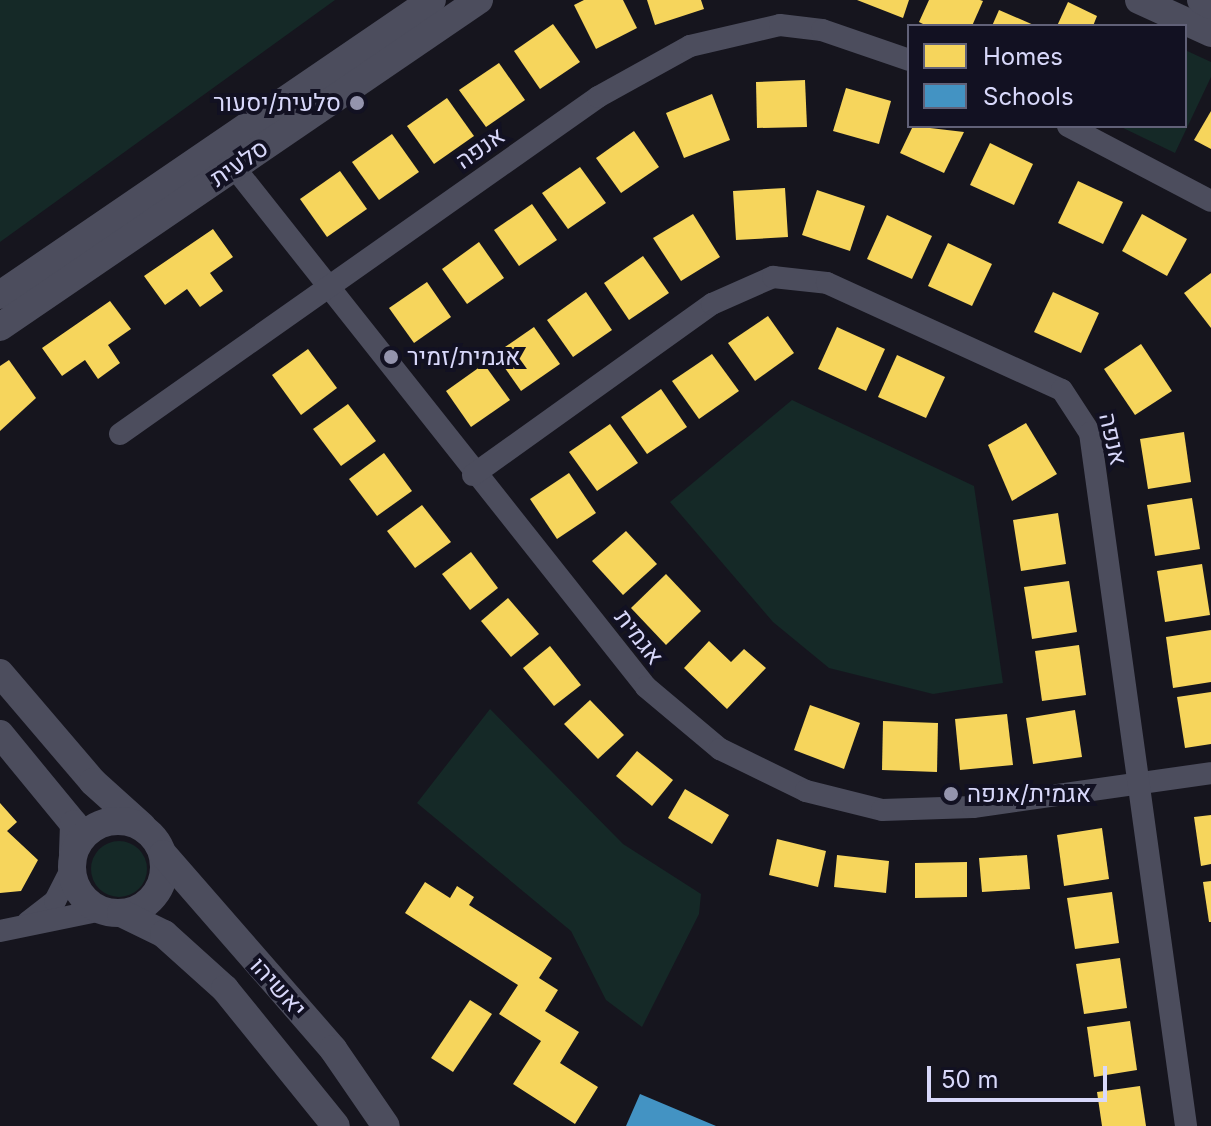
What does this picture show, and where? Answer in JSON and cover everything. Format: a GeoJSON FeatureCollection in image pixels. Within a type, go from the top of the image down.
{"type":"FeatureCollection","features":[{"type":"Feature","properties":{"kind":"street","name":"סלעית"},"geometry":{"type":"LineString","coordinates":[[0,327],[434,6],[479,0]]}},
{"type":"Feature","properties":{"kind":"street"},"geometry":{"type":"LineString","coordinates":[[1140,0],[1211,33]]}},
{"type":"Feature","properties":{"kind":"street"},"geometry":{"type":"LineString","coordinates":[[1201,0],[1211,5]]}},
{"type":"Feature","properties":{"kind":"street","name":"אנפה"},"geometry":{"type":"LineString","coordinates":[[120,434],[598,97],[690,46],[780,25],[822,30],[907,59]]}},
{"type":"Feature","properties":{"kind":"street"},"geometry":{"type":"LineString","coordinates":[[1072,128],[1211,201]]}},
{"type":"Feature","properties":{"kind":"street","name":"סלעית"},"geometry":{"type":"LineString","coordinates":[[0,295],[226,157]]}},
{"type":"Feature","properties":{"kind":"street","name":"אגמית"},"geometry":{"type":"LineString","coordinates":[[226,157],[473,475],[646,687],[708,740],[763,774],[882,810],[1137,785],[1211,773]]}},
{"type":"Feature","properties":{"kind":"street","name":"אנפה"},"geometry":{"type":"LineString","coordinates":[[473,475],[712,304],[773,277],[827,283],[984,350],[1062,390],[1090,433],[1186,1126]]}},
{"type":"Feature","properties":{"kind":"street"},"geometry":{"type":"LineString","coordinates":[[0,673],[93,782],[146,829],[163,854],[156,893],[111,912],[6,930]]}},
{"type":"Feature","properties":{"kind":"street"},"geometry":{"type":"LineString","coordinates":[[0,734],[74,824],[72,861],[80,894],[111,912]]}},
{"type":"Feature","properties":{"kind":"street"},"geometry":{"type":"LineString","coordinates":[[6,930],[55,901],[72,861],[103,822],[146,829]]}},
{"type":"Feature","properties":{"kind":"street","name":"יאשיהו"},"geometry":{"type":"LineString","coordinates":[[163,854],[333,1049],[386,1126]]}},
{"type":"Feature","properties":{"kind":"street","name":"יאשיהו"},"geometry":{"type":"LineString","coordinates":[[111,912],[164,934],[225,989],[336,1126]]}},
{"type":"Feature","properties":{"kind":"green space"},"geometry":{"type":"Polygon","coordinates":[[[0,0],[335,0],[0,242],[0,0]]]}},
{"type":"Feature","properties":{"kind":"green space"},"geometry":{"type":"Polygon","coordinates":[[[1187,51],[1211,62],[1211,77],[1187,128],[1187,51]]]}},
{"type":"Feature","properties":{"kind":"green space"},"geometry":{"type":"Polygon","coordinates":[[[1123,128],[1187,128],[1175,153],[1123,128]]]}},
{"type":"Feature","properties":{"kind":"green space"},"geometry":{"type":"Polygon","coordinates":[[[792,400],[974,486],[1003,683],[933,694],[829,668],[773,622],[670,502],[792,400]]]}},
{"type":"Feature","properties":{"kind":"green space"},"geometry":{"type":"Polygon","coordinates":[[[490,709],[623,844],[701,894],[699,914],[642,1027],[606,1000],[571,931],[417,803],[490,709]]]}},
{"type":"Feature","properties":{"kind":"green space"},"geometry":{"type":"Polygon","coordinates":[[[119,841],[139,849],[147,869],[139,889],[119,897],[99,889],[91,869],[99,849],[119,841]]]}},
{"type":"Feature","properties":{"kind":"building: Homes"},"geometry":{"type":"Polygon","coordinates":[[[584,0],[623,0],[637,28],[596,49],[574,5],[584,0]]]}},
{"type":"Feature","properties":{"kind":"building: Homes"},"geometry":{"type":"Polygon","coordinates":[[[647,0],[701,0],[704,9],[655,25],[647,0]]]}},
{"type":"Feature","properties":{"kind":"building: Homes"},"geometry":{"type":"Polygon","coordinates":[[[857,0],[909,0],[903,18],[857,0]]]}},
{"type":"Feature","properties":{"kind":"building: Homes"},"geometry":{"type":"Polygon","coordinates":[[[929,0],[983,1],[973,24],[919,22],[929,0]]]}},
{"type":"Feature","properties":{"kind":"building: Homes"},"geometry":{"type":"Polygon","coordinates":[[[1068,2],[1097,16],[1094,24],[1058,24],[1068,2]]]}},
{"type":"Feature","properties":{"kind":"building: Homes"},"geometry":{"type":"Polygon","coordinates":[[[999,10],[1031,24],[993,24],[999,10]]]}},
{"type":"Feature","properties":{"kind":"building: Homes"},"geometry":{"type":"Polygon","coordinates":[[[553,24],[580,62],[540,89],[514,51],[553,24]]]}},
{"type":"Feature","properties":{"kind":"building: Homes"},"geometry":{"type":"Polygon","coordinates":[[[499,63],[525,100],[486,127],[459,90],[499,63]]]}},
{"type":"Feature","properties":{"kind":"building: Homes"},"geometry":{"type":"Polygon","coordinates":[[[805,80],[807,127],[757,128],[756,82],[805,80]]]}},
{"type":"Feature","properties":{"kind":"building: Homes"},"geometry":{"type":"Polygon","coordinates":[[[846,88],[891,101],[879,144],[833,131],[846,88]]]}},
{"type":"Feature","properties":{"kind":"building: Homes"},"geometry":{"type":"Polygon","coordinates":[[[712,94],[730,140],[684,158],[666,113],[712,94]]]}},
{"type":"Feature","properties":{"kind":"building: Homes"},"geometry":{"type":"Polygon","coordinates":[[[447,98],[474,136],[434,164],[407,126],[447,98]]]}},
{"type":"Feature","properties":{"kind":"building: Homes"},"geometry":{"type":"Polygon","coordinates":[[[1211,111],[1211,149],[1194,140],[1211,111]]]}},
{"type":"Feature","properties":{"kind":"building: Homes"},"geometry":{"type":"Polygon","coordinates":[[[912,128],[964,132],[944,173],[900,153],[912,128]]]}},
{"type":"Feature","properties":{"kind":"building: Homes"},"geometry":{"type":"Polygon","coordinates":[[[634,131],[659,167],[621,193],[596,158],[634,131]]]}},
{"type":"Feature","properties":{"kind":"building: Homes"},"geometry":{"type":"Polygon","coordinates":[[[392,134],[419,172],[379,200],[352,162],[392,134]]]}},
{"type":"Feature","properties":{"kind":"building: Homes"},"geometry":{"type":"Polygon","coordinates":[[[990,143],[1033,164],[1014,205],[970,185],[990,143]]]}},
{"type":"Feature","properties":{"kind":"building: Homes"},"geometry":{"type":"Polygon","coordinates":[[[580,167],[606,203],[568,229],[542,193],[580,167]]]}},
{"type":"Feature","properties":{"kind":"building: Homes"},"geometry":{"type":"Polygon","coordinates":[[[340,171],[367,209],[327,237],[300,199],[340,171]]]}},
{"type":"Feature","properties":{"kind":"building: Homes"},"geometry":{"type":"Polygon","coordinates":[[[1078,181],[1123,202],[1103,244],[1058,223],[1078,181]]]}},
{"type":"Feature","properties":{"kind":"building: Homes"},"geometry":{"type":"Polygon","coordinates":[[[785,188],[788,237],[736,240],[733,191],[785,188]]]}},
{"type":"Feature","properties":{"kind":"building: Homes"},"geometry":{"type":"Polygon","coordinates":[[[817,190],[865,206],[850,251],[802,235],[817,190]]]}},
{"type":"Feature","properties":{"kind":"building: Homes"},"geometry":{"type":"Polygon","coordinates":[[[532,204],[557,240],[519,266],[494,230],[532,204]]]}},
{"type":"Feature","properties":{"kind":"building: Homes"},"geometry":{"type":"Polygon","coordinates":[[[693,214],[720,257],[681,281],[653,238],[693,214]]]}},
{"type":"Feature","properties":{"kind":"building: Homes"},"geometry":{"type":"Polygon","coordinates":[[[1142,214],[1187,239],[1167,276],[1122,251],[1142,214]]]}},
{"type":"Feature","properties":{"kind":"building: Homes"},"geometry":{"type":"Polygon","coordinates":[[[887,215],[932,236],[912,279],[867,259],[887,215]]]}},
{"type":"Feature","properties":{"kind":"building: Homes"},"geometry":{"type":"Polygon","coordinates":[[[213,229],[233,257],[210,273],[223,291],[200,307],[187,289],[165,305],[144,276],[213,229]]]}},
{"type":"Feature","properties":{"kind":"building: Homes"},"geometry":{"type":"Polygon","coordinates":[[[479,242],[504,278],[467,304],[442,269],[479,242]]]}},
{"type":"Feature","properties":{"kind":"building: Homes"},"geometry":{"type":"Polygon","coordinates":[[[948,243],[992,264],[972,306],[928,286],[948,243]]]}},
{"type":"Feature","properties":{"kind":"building: Homes"},"geometry":{"type":"Polygon","coordinates":[[[643,256],[669,293],[629,320],[604,283],[643,256]]]}},
{"type":"Feature","properties":{"kind":"building: Homes"},"geometry":{"type":"Polygon","coordinates":[[[1211,273],[1211,328],[1184,293],[1211,273]]]}},
{"type":"Feature","properties":{"kind":"building: Homes"},"geometry":{"type":"Polygon","coordinates":[[[427,282],[451,317],[414,343],[389,308],[427,282]]]}},
{"type":"Feature","properties":{"kind":"building: Homes"},"geometry":{"type":"Polygon","coordinates":[[[586,292],[612,330],[573,357],[547,320],[586,292]]]}},
{"type":"Feature","properties":{"kind":"building: Homes"},"geometry":{"type":"Polygon","coordinates":[[[1053,292],[1099,313],[1081,353],[1034,332],[1053,292]]]}},
{"type":"Feature","properties":{"kind":"building: Homes"},"geometry":{"type":"Polygon","coordinates":[[[110,301],[131,329],[108,345],[120,363],[98,379],[85,360],[62,376],[42,348],[110,301]]]}},
{"type":"Feature","properties":{"kind":"building: Homes"},"geometry":{"type":"Polygon","coordinates":[[[768,316],[794,353],[755,381],[728,343],[768,316]]]}},
{"type":"Feature","properties":{"kind":"building: Homes"},"geometry":{"type":"Polygon","coordinates":[[[534,327],[560,364],[521,391],[495,354],[534,327]]]}},
{"type":"Feature","properties":{"kind":"building: Homes"},"geometry":{"type":"Polygon","coordinates":[[[837,327],[885,349],[866,391],[818,369],[837,327]]]}},
{"type":"Feature","properties":{"kind":"building: Homes"},"geometry":{"type":"Polygon","coordinates":[[[1141,344],[1172,391],[1135,415],[1104,369],[1141,344]]]}},
{"type":"Feature","properties":{"kind":"building: Homes"},"geometry":{"type":"Polygon","coordinates":[[[308,349],[337,388],[301,415],[272,375],[308,349]]]}},
{"type":"Feature","properties":{"kind":"building: Homes"},"geometry":{"type":"Polygon","coordinates":[[[712,354],[739,391],[699,419],[672,381],[712,354]]]}},
{"type":"Feature","properties":{"kind":"building: Homes"},"geometry":{"type":"Polygon","coordinates":[[[897,355],[945,377],[926,418],[878,397],[897,355]]]}},
{"type":"Feature","properties":{"kind":"building: Homes"},"geometry":{"type":"Polygon","coordinates":[[[9,360],[36,398],[0,431],[0,366],[9,360]]]}},
{"type":"Feature","properties":{"kind":"building: Homes"},"geometry":{"type":"Polygon","coordinates":[[[484,364],[510,400],[471,427],[446,391],[484,364]]]}},
{"type":"Feature","properties":{"kind":"building: Homes"},"geometry":{"type":"Polygon","coordinates":[[[661,389],[687,427],[647,454],[621,417],[661,389]]]}},
{"type":"Feature","properties":{"kind":"building: Homes"},"geometry":{"type":"Polygon","coordinates":[[[348,404],[376,441],[341,466],[313,429],[348,404]]]}},
{"type":"Feature","properties":{"kind":"building: Homes"},"geometry":{"type":"Polygon","coordinates":[[[1026,423],[1057,474],[1012,501],[988,445],[1026,423]]]}},
{"type":"Feature","properties":{"kind":"building: Homes"},"geometry":{"type":"Polygon","coordinates":[[[610,424],[638,463],[597,491],[569,452],[610,424]]]}},
{"type":"Feature","properties":{"kind":"building: Homes"},"geometry":{"type":"Polygon","coordinates":[[[1184,432],[1191,482],[1148,489],[1140,439],[1184,432]]]}},
{"type":"Feature","properties":{"kind":"building: Homes"},"geometry":{"type":"Polygon","coordinates":[[[384,453],[412,491],[377,516],[349,479],[384,453]]]}},
{"type":"Feature","properties":{"kind":"building: Homes"},"geometry":{"type":"Polygon","coordinates":[[[569,473],[596,513],[557,539],[530,499],[569,473]]]}},
{"type":"Feature","properties":{"kind":"building: Homes"},"geometry":{"type":"Polygon","coordinates":[[[1192,498],[1200,549],[1155,556],[1147,505],[1192,498]]]}},
{"type":"Feature","properties":{"kind":"building: Homes"},"geometry":{"type":"Polygon","coordinates":[[[422,505],[451,542],[415,568],[387,531],[422,505]]]}},
{"type":"Feature","properties":{"kind":"building: Homes"},"geometry":{"type":"Polygon","coordinates":[[[1058,513],[1066,564],[1021,571],[1013,520],[1058,513]]]}},
{"type":"Feature","properties":{"kind":"building: Homes"},"geometry":{"type":"Polygon","coordinates":[[[626,531],[657,564],[623,595],[592,561],[626,531]]]}},
{"type":"Feature","properties":{"kind":"building: Homes"},"geometry":{"type":"Polygon","coordinates":[[[471,552],[498,588],[470,610],[442,574],[471,552]]]}},
{"type":"Feature","properties":{"kind":"building: Homes"},"geometry":{"type":"Polygon","coordinates":[[[1202,564],[1210,615],[1165,622],[1157,571],[1202,564]]]}},
{"type":"Feature","properties":{"kind":"building: Homes"},"geometry":{"type":"Polygon","coordinates":[[[666,574],[701,611],[666,645],[631,608],[666,574]]]}},
{"type":"Feature","properties":{"kind":"building: Homes"},"geometry":{"type":"Polygon","coordinates":[[[1069,581],[1077,632],[1032,639],[1024,587],[1069,581]]]}},
{"type":"Feature","properties":{"kind":"building: Homes"},"geometry":{"type":"Polygon","coordinates":[[[508,598],[539,634],[511,657],[481,621],[508,598]]]}},
{"type":"Feature","properties":{"kind":"building: Homes"},"geometry":{"type":"Polygon","coordinates":[[[1211,630],[1211,682],[1173,688],[1166,637],[1211,630]]]}},
{"type":"Feature","properties":{"kind":"building: Homes"},"geometry":{"type":"Polygon","coordinates":[[[709,641],[731,662],[744,649],[766,668],[727,709],[684,668],[709,641]]]}},
{"type":"Feature","properties":{"kind":"building: Homes"},"geometry":{"type":"Polygon","coordinates":[[[1079,645],[1086,695],[1042,701],[1035,651],[1079,645]]]}},
{"type":"Feature","properties":{"kind":"building: Homes"},"geometry":{"type":"Polygon","coordinates":[[[550,646],[581,685],[554,706],[523,668],[550,646]]]}},
{"type":"Feature","properties":{"kind":"building: Homes"},"geometry":{"type":"Polygon","coordinates":[[[1211,692],[1211,744],[1185,748],[1177,697],[1211,692]]]}},
{"type":"Feature","properties":{"kind":"building: Homes"},"geometry":{"type":"Polygon","coordinates":[[[590,700],[624,735],[598,759],[564,724],[590,700]]]}},
{"type":"Feature","properties":{"kind":"building: Homes"},"geometry":{"type":"Polygon","coordinates":[[[810,705],[860,723],[844,769],[794,750],[810,705]]]}},
{"type":"Feature","properties":{"kind":"building: Homes"},"geometry":{"type":"Polygon","coordinates":[[[1075,710],[1082,757],[1033,764],[1026,718],[1075,710]]]}},
{"type":"Feature","properties":{"kind":"building: Homes"},"geometry":{"type":"Polygon","coordinates":[[[1007,714],[1013,765],[960,770],[955,719],[1007,714]]]}},
{"type":"Feature","properties":{"kind":"building: Homes"},"geometry":{"type":"Polygon","coordinates":[[[883,721],[938,723],[937,772],[882,770],[883,721]]]}},
{"type":"Feature","properties":{"kind":"building: Homes"},"geometry":{"type":"Polygon","coordinates":[[[637,751],[673,780],[652,806],[616,776],[637,751]]]}},
{"type":"Feature","properties":{"kind":"building: Homes"},"geometry":{"type":"Polygon","coordinates":[[[685,789],[729,815],[712,844],[668,818],[685,789]]]}},
{"type":"Feature","properties":{"kind":"building: Homes"},"geometry":{"type":"Polygon","coordinates":[[[0,803],[17,822],[7,831],[38,860],[21,891],[0,893],[0,803]]]}},
{"type":"Feature","properties":{"kind":"building: Homes"},"geometry":{"type":"Polygon","coordinates":[[[1211,815],[1211,864],[1201,866],[1194,817],[1211,815]]]}},
{"type":"Feature","properties":{"kind":"building: Homes"},"geometry":{"type":"Polygon","coordinates":[[[1102,828],[1109,879],[1064,886],[1057,835],[1102,828]]]}},
{"type":"Feature","properties":{"kind":"building: Homes"},"geometry":{"type":"Polygon","coordinates":[[[777,839],[826,851],[818,887],[769,875],[777,839]]]}},
{"type":"Feature","properties":{"kind":"building: Homes"},"geometry":{"type":"Polygon","coordinates":[[[837,855],[889,861],[886,893],[834,887],[837,855]]]}},
{"type":"Feature","properties":{"kind":"building: Homes"},"geometry":{"type":"Polygon","coordinates":[[[1027,855],[1030,889],[982,892],[979,858],[1027,855]]]}},
{"type":"Feature","properties":{"kind":"building: Homes"},"geometry":{"type":"Polygon","coordinates":[[[967,862],[967,897],[915,898],[915,863],[967,862]]]}},
{"type":"Feature","properties":{"kind":"building: Homes"},"geometry":{"type":"Polygon","coordinates":[[[1211,881],[1211,922],[1209,922],[1203,882],[1211,881]]]}},
{"type":"Feature","properties":{"kind":"building: Homes"},"geometry":{"type":"Polygon","coordinates":[[[425,882],[450,898],[457,886],[474,897],[469,905],[552,958],[539,978],[558,990],[545,1011],[579,1032],[560,1063],[598,1087],[575,1124],[513,1084],[541,1041],[499,1014],[518,985],[405,913],[425,882]]]}},
{"type":"Feature","properties":{"kind":"building: Homes"},"geometry":{"type":"Polygon","coordinates":[[[1112,892],[1119,943],[1075,949],[1067,898],[1112,892]]]}},
{"type":"Feature","properties":{"kind":"building: Homes"},"geometry":{"type":"Polygon","coordinates":[[[1120,958],[1127,1008],[1084,1014],[1076,964],[1120,958]]]}},
{"type":"Feature","properties":{"kind":"building: Homes"},"geometry":{"type":"Polygon","coordinates":[[[470,1000],[492,1014],[453,1072],[431,1058],[470,1000]]]}},
{"type":"Feature","properties":{"kind":"building: Homes"},"geometry":{"type":"Polygon","coordinates":[[[1130,1021],[1137,1070],[1094,1077],[1087,1027],[1130,1021]]]}},
{"type":"Feature","properties":{"kind":"building: Homes"},"geometry":{"type":"Polygon","coordinates":[[[1140,1086],[1146,1126],[1102,1126],[1097,1092],[1140,1086]]]}},
{"type":"Feature","properties":{"kind":"building: Schools"},"geometry":{"type":"Polygon","coordinates":[[[640,1094],[716,1126],[626,1126],[640,1094]]]}},
{"type":"Feature","properties":{"kind":"place","name":"סלעית/יסעור"},"geometry":{"type":"Point","coordinates":[357,103]}},
{"type":"Feature","properties":{"kind":"place","name":"אגמית/זמיר"},"geometry":{"type":"Point","coordinates":[391,357]}},
{"type":"Feature","properties":{"kind":"place","name":"אגמית/אנפה"},"geometry":{"type":"Point","coordinates":[951,794]}}]}
